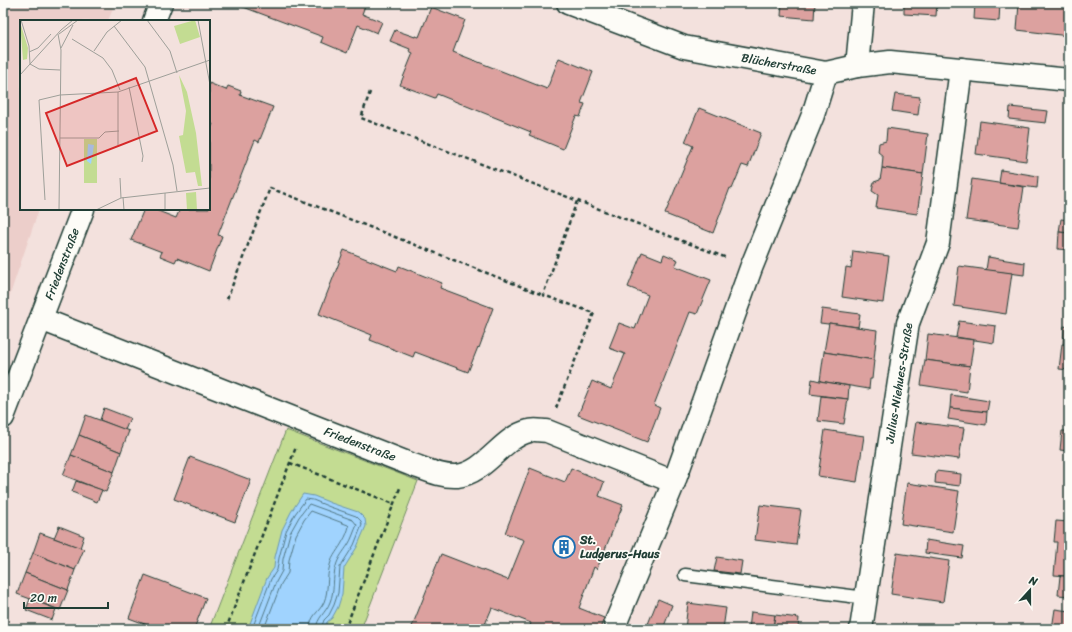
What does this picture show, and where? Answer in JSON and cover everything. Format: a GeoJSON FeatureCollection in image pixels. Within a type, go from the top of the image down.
{"type":"FeatureCollection","features":[{"type":"Feature","properties":{"kind":"street"},"geometry":{"type":"LineString","coordinates":[[154,20],[161,3]]}},
{"type":"Feature","properties":{"kind":"street","name":"Blücherstraße"},"geometry":{"type":"LineString","coordinates":[[568,3],[684,47],[826,73],[857,66],[890,62],[1069,80]]}},
{"type":"Feature","properties":{"kind":"street"},"geometry":{"type":"LineString","coordinates":[[857,66],[863,3]]}},
{"type":"Feature","properties":{"kind":"street","name":"Julius-Niehues-Straße"},"geometry":{"type":"LineString","coordinates":[[861,629],[908,323],[938,243],[961,69]]}},
{"type":"Feature","properties":{"kind":"street"},"geometry":{"type":"LineString","coordinates":[[616,622],[674,482],[752,268],[813,115],[826,73]]}},
{"type":"Feature","properties":{"kind":"street","name":"Friedenstraße"},"geometry":{"type":"LineString","coordinates":[[3,417],[82,210]]}},
{"type":"Feature","properties":{"kind":"street","name":"Friedenstraße"},"geometry":{"type":"LineString","coordinates":[[41,319],[410,464],[440,474],[457,476],[473,470],[491,458],[513,437],[530,430],[547,431],[674,482]]}},
{"type":"Feature","properties":{"kind":"lane"},"geometry":{"type":"LineString","coordinates":[[686,575],[866,598]]}},
{"type":"Feature","properties":{"kind":"path"},"geometry":{"type":"LineString","coordinates":[[370,92],[361,118],[577,201],[628,219],[752,268]]}},
{"type":"Feature","properties":{"kind":"path"},"geometry":{"type":"LineString","coordinates":[[227,299],[270,188],[543,295],[594,313],[547,431]]}},
{"type":"Feature","properties":{"kind":"path"},"geometry":{"type":"LineString","coordinates":[[543,295],[577,201]]}},
{"type":"Feature","properties":{"kind":"path"},"geometry":{"type":"LineString","coordinates":[[226,629],[305,423]]}},
{"type":"Feature","properties":{"kind":"path"},"geometry":{"type":"LineString","coordinates":[[290,463],[394,504]]}},
{"type":"Feature","properties":{"kind":"path"},"geometry":{"type":"LineString","coordinates":[[345,629],[410,464]]}},
{"type":"Feature","properties":{"kind":"shaded area"},"geometry":{"type":"Polygon","coordinates":[[[3,3],[115,3],[108,20],[20,20],[20,210],[39,210],[3,315],[3,3]]]}},
{"type":"Feature","properties":{"kind":"green space"},"geometry":{"type":"Polygon","coordinates":[[[286,430],[418,481],[361,629],[209,629],[286,430]]]}},
{"type":"Feature","properties":{"kind":"water"},"geometry":{"type":"Polygon","coordinates":[[[303,494],[314,496],[358,512],[365,519],[366,526],[357,547],[344,568],[342,594],[338,607],[332,618],[327,622],[324,629],[248,629],[267,578],[274,568],[275,557],[282,530],[291,512],[303,494]]]}},
{"type":"Feature","properties":{"kind":"building"},"geometry":{"type":"Polygon","coordinates":[[[238,3],[366,3],[362,14],[382,22],[377,33],[358,25],[347,53],[321,42],[323,37],[238,5],[238,3]]]}},
{"type":"Feature","properties":{"kind":"building"},"geometry":{"type":"Polygon","coordinates":[[[782,3],[815,3],[814,19],[781,16],[782,3]]]}},
{"type":"Feature","properties":{"kind":"building"},"geometry":{"type":"Polygon","coordinates":[[[904,3],[937,3],[936,16],[904,14],[904,3]]]}},
{"type":"Feature","properties":{"kind":"building"},"geometry":{"type":"Polygon","coordinates":[[[975,3],[1000,3],[999,21],[974,19],[975,3]]]}},
{"type":"Feature","properties":{"kind":"building"},"geometry":{"type":"Polygon","coordinates":[[[1019,3],[1069,3],[1069,36],[1017,30],[1019,3]]]}},
{"type":"Feature","properties":{"kind":"building"},"geometry":{"type":"Polygon","coordinates":[[[431,7],[465,20],[453,52],[547,89],[559,58],[593,72],[581,103],[585,104],[580,117],[576,116],[563,149],[529,135],[531,132],[437,94],[435,98],[400,85],[413,53],[409,51],[410,49],[390,41],[395,30],[419,37],[431,7]]]}},
{"type":"Feature","properties":{"kind":"building"},"geometry":{"type":"Polygon","coordinates":[[[210,83],[226,90],[228,86],[241,91],[240,95],[273,107],[259,142],[255,140],[218,235],[222,236],[209,271],[177,258],[175,262],[160,256],[162,252],[131,240],[144,210],[156,210],[176,218],[180,210],[210,210],[210,131],[213,124],[210,123],[210,83]]]}},
{"type":"Feature","properties":{"kind":"building"},"geometry":{"type":"Polygon","coordinates":[[[895,94],[920,97],[918,115],[892,111],[895,94]]]}},
{"type":"Feature","properties":{"kind":"building"},"geometry":{"type":"Polygon","coordinates":[[[1010,107],[1048,111],[1046,123],[1009,119],[1010,107]]]}},
{"type":"Feature","properties":{"kind":"building"},"geometry":{"type":"Polygon","coordinates":[[[699,108],[761,133],[748,167],[742,165],[732,189],[730,188],[713,233],[665,214],[693,146],[685,142],[699,108]]]}},
{"type":"Feature","properties":{"kind":"building"},"geometry":{"type":"Polygon","coordinates":[[[980,121],[1030,128],[1026,161],[976,154],[980,121]]]}},
{"type":"Feature","properties":{"kind":"building"},"geometry":{"type":"Polygon","coordinates":[[[887,128],[928,134],[923,174],[882,168],[883,156],[878,152],[879,143],[886,141],[887,128]]]}},
{"type":"Feature","properties":{"kind":"building"},"geometry":{"type":"Polygon","coordinates":[[[882,168],[923,174],[917,214],[876,208],[878,195],[872,191],[874,182],[880,180],[882,168]]]}},
{"type":"Feature","properties":{"kind":"building"},"geometry":{"type":"Polygon","coordinates":[[[1001,170],[1038,176],[1037,188],[999,183],[1001,170]]]}},
{"type":"Feature","properties":{"kind":"building"},"geometry":{"type":"Polygon","coordinates":[[[972,179],[1024,187],[1018,227],[966,220],[972,179]]]}},
{"type":"Feature","properties":{"kind":"building"},"geometry":{"type":"Polygon","coordinates":[[[1061,219],[1069,220],[1069,233],[1059,232],[1061,219]]]}},
{"type":"Feature","properties":{"kind":"building"},"geometry":{"type":"Polygon","coordinates":[[[1059,232],[1069,233],[1069,250],[1058,249],[1059,232]]]}},
{"type":"Feature","properties":{"kind":"building"},"geometry":{"type":"Polygon","coordinates":[[[344,250],[397,271],[399,266],[442,283],[440,288],[493,308],[479,348],[478,347],[468,372],[415,352],[413,357],[370,340],[372,335],[319,314],[344,250]]]}},
{"type":"Feature","properties":{"kind":"building"},"geometry":{"type":"Polygon","coordinates":[[[853,251],[889,256],[883,303],[842,297],[846,267],[851,268],[853,251]]]}},
{"type":"Feature","properties":{"kind":"building"},"geometry":{"type":"Polygon","coordinates":[[[642,252],[662,260],[664,254],[678,260],[675,266],[711,280],[697,314],[690,312],[654,405],[660,408],[647,442],[578,415],[592,381],[611,389],[625,354],[609,348],[619,323],[635,329],[648,295],[628,287],[642,252]]]}},
{"type":"Feature","properties":{"kind":"building"},"geometry":{"type":"Polygon","coordinates":[[[988,257],[1025,263],[1024,275],[986,270],[988,257]]]}},
{"type":"Feature","properties":{"kind":"building"},"geometry":{"type":"Polygon","coordinates":[[[959,266],[1012,273],[1006,314],[954,306],[959,266]]]}},
{"type":"Feature","properties":{"kind":"building"},"geometry":{"type":"Polygon","coordinates":[[[822,309],[860,314],[858,327],[820,323],[822,309]]]}},
{"type":"Feature","properties":{"kind":"building"},"geometry":{"type":"Polygon","coordinates":[[[959,321],[996,326],[994,343],[956,337],[959,321]]]}},
{"type":"Feature","properties":{"kind":"building"},"geometry":{"type":"Polygon","coordinates":[[[829,323],[877,330],[874,360],[824,352],[829,323]]]}},
{"type":"Feature","properties":{"kind":"building"},"geometry":{"type":"Polygon","coordinates":[[[1064,326],[1069,327],[1069,345],[1063,344],[1064,326]]]}},
{"type":"Feature","properties":{"kind":"building"},"geometry":{"type":"Polygon","coordinates":[[[928,334],[974,340],[970,366],[925,360],[928,334]]]}},
{"type":"Feature","properties":{"kind":"building"},"geometry":{"type":"Polygon","coordinates":[[[1062,344],[1069,345],[1069,370],[1059,369],[1062,344]]]}},
{"type":"Feature","properties":{"kind":"building"},"geometry":{"type":"Polygon","coordinates":[[[824,352],[874,360],[872,379],[870,379],[869,389],[820,381],[824,352]]]}},
{"type":"Feature","properties":{"kind":"building"},"geometry":{"type":"Polygon","coordinates":[[[925,360],[970,366],[967,392],[921,385],[925,360]]]}},
{"type":"Feature","properties":{"kind":"building"},"geometry":{"type":"Polygon","coordinates":[[[812,379],[849,386],[848,399],[810,394],[812,379]]]}},
{"type":"Feature","properties":{"kind":"building"},"geometry":{"type":"Polygon","coordinates":[[[951,395],[989,401],[987,412],[950,408],[951,395]]]}},
{"type":"Feature","properties":{"kind":"building"},"geometry":{"type":"Polygon","coordinates":[[[821,396],[848,399],[844,424],[818,421],[821,396]]]}},
{"type":"Feature","properties":{"kind":"building"},"geometry":{"type":"Polygon","coordinates":[[[104,408],[130,418],[125,430],[100,420],[104,408]]]}},
{"type":"Feature","properties":{"kind":"building"},"geometry":{"type":"Polygon","coordinates":[[[950,408],[987,412],[986,425],[948,419],[950,408]]]}},
{"type":"Feature","properties":{"kind":"building"},"geometry":{"type":"Polygon","coordinates":[[[86,415],[129,431],[121,452],[79,435],[86,415]]]}},
{"type":"Feature","properties":{"kind":"building"},"geometry":{"type":"Polygon","coordinates":[[[916,422],[964,428],[959,459],[911,453],[916,422]]]}},
{"type":"Feature","properties":{"kind":"building"},"geometry":{"type":"Polygon","coordinates":[[[825,430],[864,436],[857,482],[818,476],[825,430]]]}},
{"type":"Feature","properties":{"kind":"building"},"geometry":{"type":"Polygon","coordinates":[[[1062,431],[1069,431],[1069,451],[1060,450],[1062,431]]]}},
{"type":"Feature","properties":{"kind":"building"},"geometry":{"type":"Polygon","coordinates":[[[79,435],[121,452],[114,472],[71,455],[79,435]]]}},
{"type":"Feature","properties":{"kind":"building"},"geometry":{"type":"Polygon","coordinates":[[[71,455],[114,472],[106,492],[63,475],[71,455]]]}},
{"type":"Feature","properties":{"kind":"building"},"geometry":{"type":"Polygon","coordinates":[[[190,457],[251,480],[235,522],[174,499],[190,457]]]}},
{"type":"Feature","properties":{"kind":"building","name":"St. Ludgerus-Haus"},"geometry":{"type":"Polygon","coordinates":[[[530,468],[565,482],[571,468],[604,482],[599,496],[623,505],[597,569],[594,567],[579,608],[604,618],[600,629],[529,629],[531,623],[492,608],[483,629],[411,629],[441,554],[508,580],[524,540],[505,533],[530,468]]]}},
{"type":"Feature","properties":{"kind":"building"},"geometry":{"type":"Polygon","coordinates":[[[936,471],[961,474],[960,486],[935,483],[936,471]]]}},
{"type":"Feature","properties":{"kind":"building"},"geometry":{"type":"Polygon","coordinates":[[[76,481],[102,490],[97,502],[72,492],[76,481]]]}},
{"type":"Feature","properties":{"kind":"building"},"geometry":{"type":"Polygon","coordinates":[[[907,483],[959,491],[953,532],[901,524],[907,483]]]}},
{"type":"Feature","properties":{"kind":"building"},"geometry":{"type":"Polygon","coordinates":[[[760,505],[801,510],[796,545],[755,540],[760,505]]]}},
{"type":"Feature","properties":{"kind":"building"},"geometry":{"type":"Polygon","coordinates":[[[1056,521],[1069,522],[1069,579],[1067,579],[1067,576],[1054,575],[1057,542],[1054,542],[1056,521]]]}},
{"type":"Feature","properties":{"kind":"building"},"geometry":{"type":"Polygon","coordinates":[[[59,526],[84,536],[80,548],[54,538],[59,526]]]}},
{"type":"Feature","properties":{"kind":"building"},"geometry":{"type":"Polygon","coordinates":[[[40,533],[84,549],[75,570],[33,553],[40,533]]]}},
{"type":"Feature","properties":{"kind":"building"},"geometry":{"type":"Polygon","coordinates":[[[926,540],[964,546],[962,558],[925,553],[926,540]]]}},
{"type":"Feature","properties":{"kind":"building"},"geometry":{"type":"Polygon","coordinates":[[[33,553],[75,570],[68,590],[25,573],[33,553]]]}},
{"type":"Feature","properties":{"kind":"building"},"geometry":{"type":"Polygon","coordinates":[[[897,553],[949,561],[943,602],[891,594],[897,553]]]}},
{"type":"Feature","properties":{"kind":"building"},"geometry":{"type":"Polygon","coordinates":[[[717,557],[742,561],[740,574],[714,571],[717,557]]]}},
{"type":"Feature","properties":{"kind":"building"},"geometry":{"type":"Polygon","coordinates":[[[25,573],[68,590],[60,610],[17,594],[25,573]]]}},
{"type":"Feature","properties":{"kind":"building"},"geometry":{"type":"Polygon","coordinates":[[[145,575],[206,598],[194,629],[158,629],[129,618],[145,575]]]}},
{"type":"Feature","properties":{"kind":"building"},"geometry":{"type":"Polygon","coordinates":[[[1060,576],[1067,576],[1067,579],[1069,579],[1069,596],[1058,595],[1060,576]]]}},
{"type":"Feature","properties":{"kind":"building"},"geometry":{"type":"Polygon","coordinates":[[[30,599],[56,609],[52,620],[26,610],[30,599]]]}},
{"type":"Feature","properties":{"kind":"building"},"geometry":{"type":"Polygon","coordinates":[[[658,599],[672,605],[663,629],[646,629],[658,599]]]}},
{"type":"Feature","properties":{"kind":"building"},"geometry":{"type":"Polygon","coordinates":[[[688,603],[726,608],[723,629],[685,629],[688,603]]]}},
{"type":"Feature","properties":{"kind":"building"},"geometry":{"type":"Polygon","coordinates":[[[1055,609],[1069,611],[1069,629],[1052,629],[1055,609]]]}},
{"type":"Feature","properties":{"kind":"building"},"geometry":{"type":"Polygon","coordinates":[[[751,612],[775,615],[773,629],[749,629],[751,612]]]}},
{"type":"Feature","properties":{"kind":"building"},"geometry":{"type":"Polygon","coordinates":[[[775,615],[799,618],[798,629],[773,629],[775,615]]]}},
{"type":"Feature","properties":{"kind":"building"},"geometry":{"type":"Polygon","coordinates":[[[929,626],[951,629],[928,629],[929,626]]]}},
{"type":"Feature","properties":{"kind":"place","name":"St. Ludgerus-Haus"},"geometry":{"type":"Point","coordinates":[564,547]}}]}
